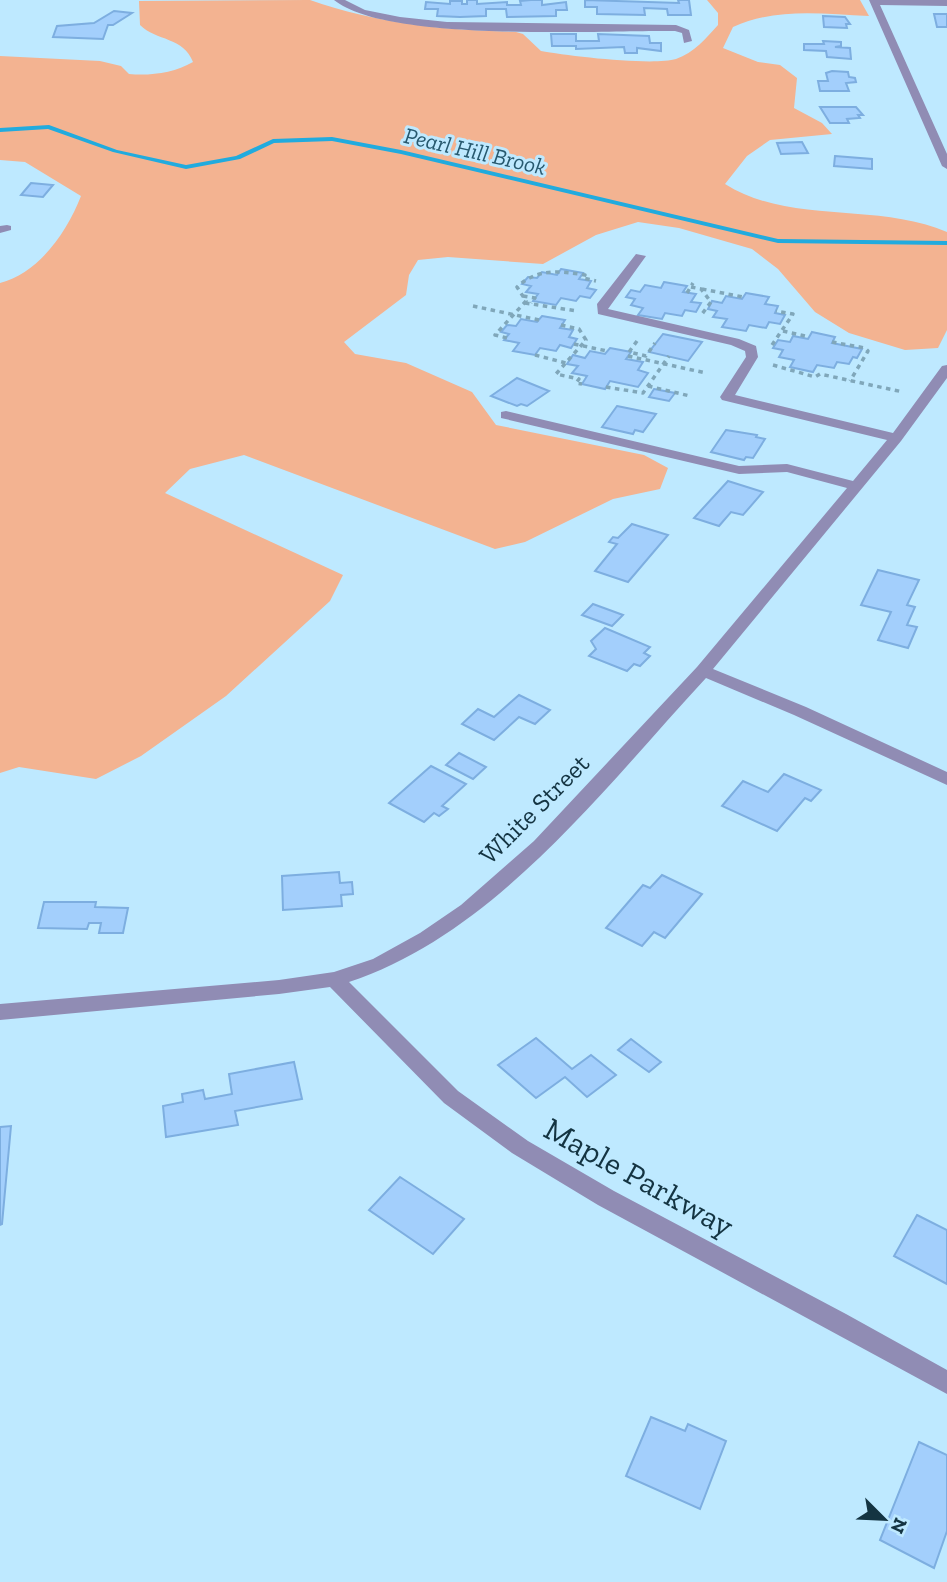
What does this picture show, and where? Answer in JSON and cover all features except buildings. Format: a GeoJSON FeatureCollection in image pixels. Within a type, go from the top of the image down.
{"type":"FeatureCollection","features":[{"type":"Feature","properties":{"kind":"street"},"geometry":{"type":"LineString","coordinates":[[338,0],[362,10],[424,23],[676,28],[686,32],[687,41]]}},
{"type":"Feature","properties":{"kind":"street"},"geometry":{"type":"LineString","coordinates":[[947,3],[873,1],[947,166]]}},
{"type":"Feature","properties":{"kind":"street"},"geometry":{"type":"LineString","coordinates":[[640,256],[603,304],[603,312],[746,345],[753,353],[755,361],[727,397],[896,438]]}},
{"type":"Feature","properties":{"kind":"street","name":"White Street"},"geometry":{"type":"LineString","coordinates":[[0,1012],[279,987],[334,979],[380,964],[427,938],[468,910],[540,846],[703,671],[896,438],[947,369]]}},
{"type":"Feature","properties":{"kind":"street"},"geometry":{"type":"LineString","coordinates":[[506,415],[739,470],[788,468],[856,486]]}},
{"type":"Feature","properties":{"kind":"street"},"geometry":{"type":"LineString","coordinates":[[703,671],[947,779]]}},
{"type":"Feature","properties":{"kind":"street","name":"Maple Parkway"},"geometry":{"type":"LineString","coordinates":[[334,979],[451,1097],[520,1147],[606,1198],[838,1321],[947,1383]]}},
{"type":"Feature","properties":{"kind":"path"},"geometry":{"type":"LineString","coordinates":[[507,338],[495,335],[524,302],[517,287],[527,276],[556,270],[618,285]]}},
{"type":"Feature","properties":{"kind":"path"},"geometry":{"type":"LineString","coordinates":[[687,293],[692,285],[744,297]]}},
{"type":"Feature","properties":{"kind":"path"},"geometry":{"type":"LineString","coordinates":[[689,332],[711,302],[701,289]]}},
{"type":"Feature","properties":{"kind":"path"},"geometry":{"type":"LineString","coordinates":[[523,296],[535,298],[530,304]]}},
{"type":"Feature","properties":{"kind":"path"},"geometry":{"type":"LineString","coordinates":[[524,302],[577,311]]}},
{"type":"Feature","properties":{"kind":"path"},"geometry":{"type":"LineString","coordinates":[[473,306],[539,320]]}},
{"type":"Feature","properties":{"kind":"path"},"geometry":{"type":"LineString","coordinates":[[776,311],[793,314],[782,331],[755,361],[816,377],[820,374],[928,397]]}},
{"type":"Feature","properties":{"kind":"path"},"geometry":{"type":"LineString","coordinates":[[561,325],[579,329],[586,340],[556,374],[579,379],[576,383],[582,384]]}},
{"type":"Feature","properties":{"kind":"path"},"geometry":{"type":"LineString","coordinates":[[782,331],[809,337]]}},
{"type":"Feature","properties":{"kind":"path"},"geometry":{"type":"LineString","coordinates":[[832,342],[865,348],[868,351],[850,381]]}},
{"type":"Feature","properties":{"kind":"path"},"geometry":{"type":"LineString","coordinates":[[574,344],[607,351]]}},
{"type":"Feature","properties":{"kind":"path"},"geometry":{"type":"LineString","coordinates":[[535,355],[566,363]]}},
{"type":"Feature","properties":{"kind":"path"},"geometry":{"type":"LineString","coordinates":[[628,356],[706,373]]}},
{"type":"Feature","properties":{"kind":"path"},"geometry":{"type":"LineString","coordinates":[[606,387],[643,393],[669,356]]}},
{"type":"Feature","properties":{"kind":"path"},"geometry":{"type":"LineString","coordinates":[[648,386],[690,396]]}},
{"type":"Feature","properties":{"kind":"shaded area"},"geometry":{"type":"Polygon","coordinates":[[[310,0],[361,15],[412,24],[516,32],[523,34],[541,51],[590,58],[665,61],[676,59],[694,49],[718,25],[718,13],[707,0],[860,0],[869,16],[783,14],[733,27],[723,48],[758,62],[780,65],[797,78],[794,108],[822,123],[832,134],[770,140],[747,156],[725,184],[750,197],[777,205],[892,218],[947,232],[947,330],[938,348],[905,350],[849,333],[815,312],[778,269],[752,249],[679,228],[638,222],[596,235],[543,264],[448,257],[418,260],[409,275],[406,295],[344,342],[355,354],[406,363],[472,392],[496,425],[644,455],[668,468],[660,489],[613,499],[525,542],[495,549],[244,455],[190,469],[165,493],[343,575],[330,601],[226,696],[141,756],[96,779],[19,767],[0,773],[0,283],[14,278],[39,261],[60,237],[81,196],[25,162],[0,160],[0,56],[100,61],[121,66],[129,74],[162,73],[193,62],[183,48],[140,25],[139,1],[310,0]]]}},
{"type":"Feature","properties":{"kind":"waterway","name":"Pearl Hill Brook"},"geometry":{"type":"LineString","coordinates":[[0,130],[49,127],[115,151],[186,167],[238,158],[273,141],[332,139],[401,152],[778,241],[947,243]]}}]}
